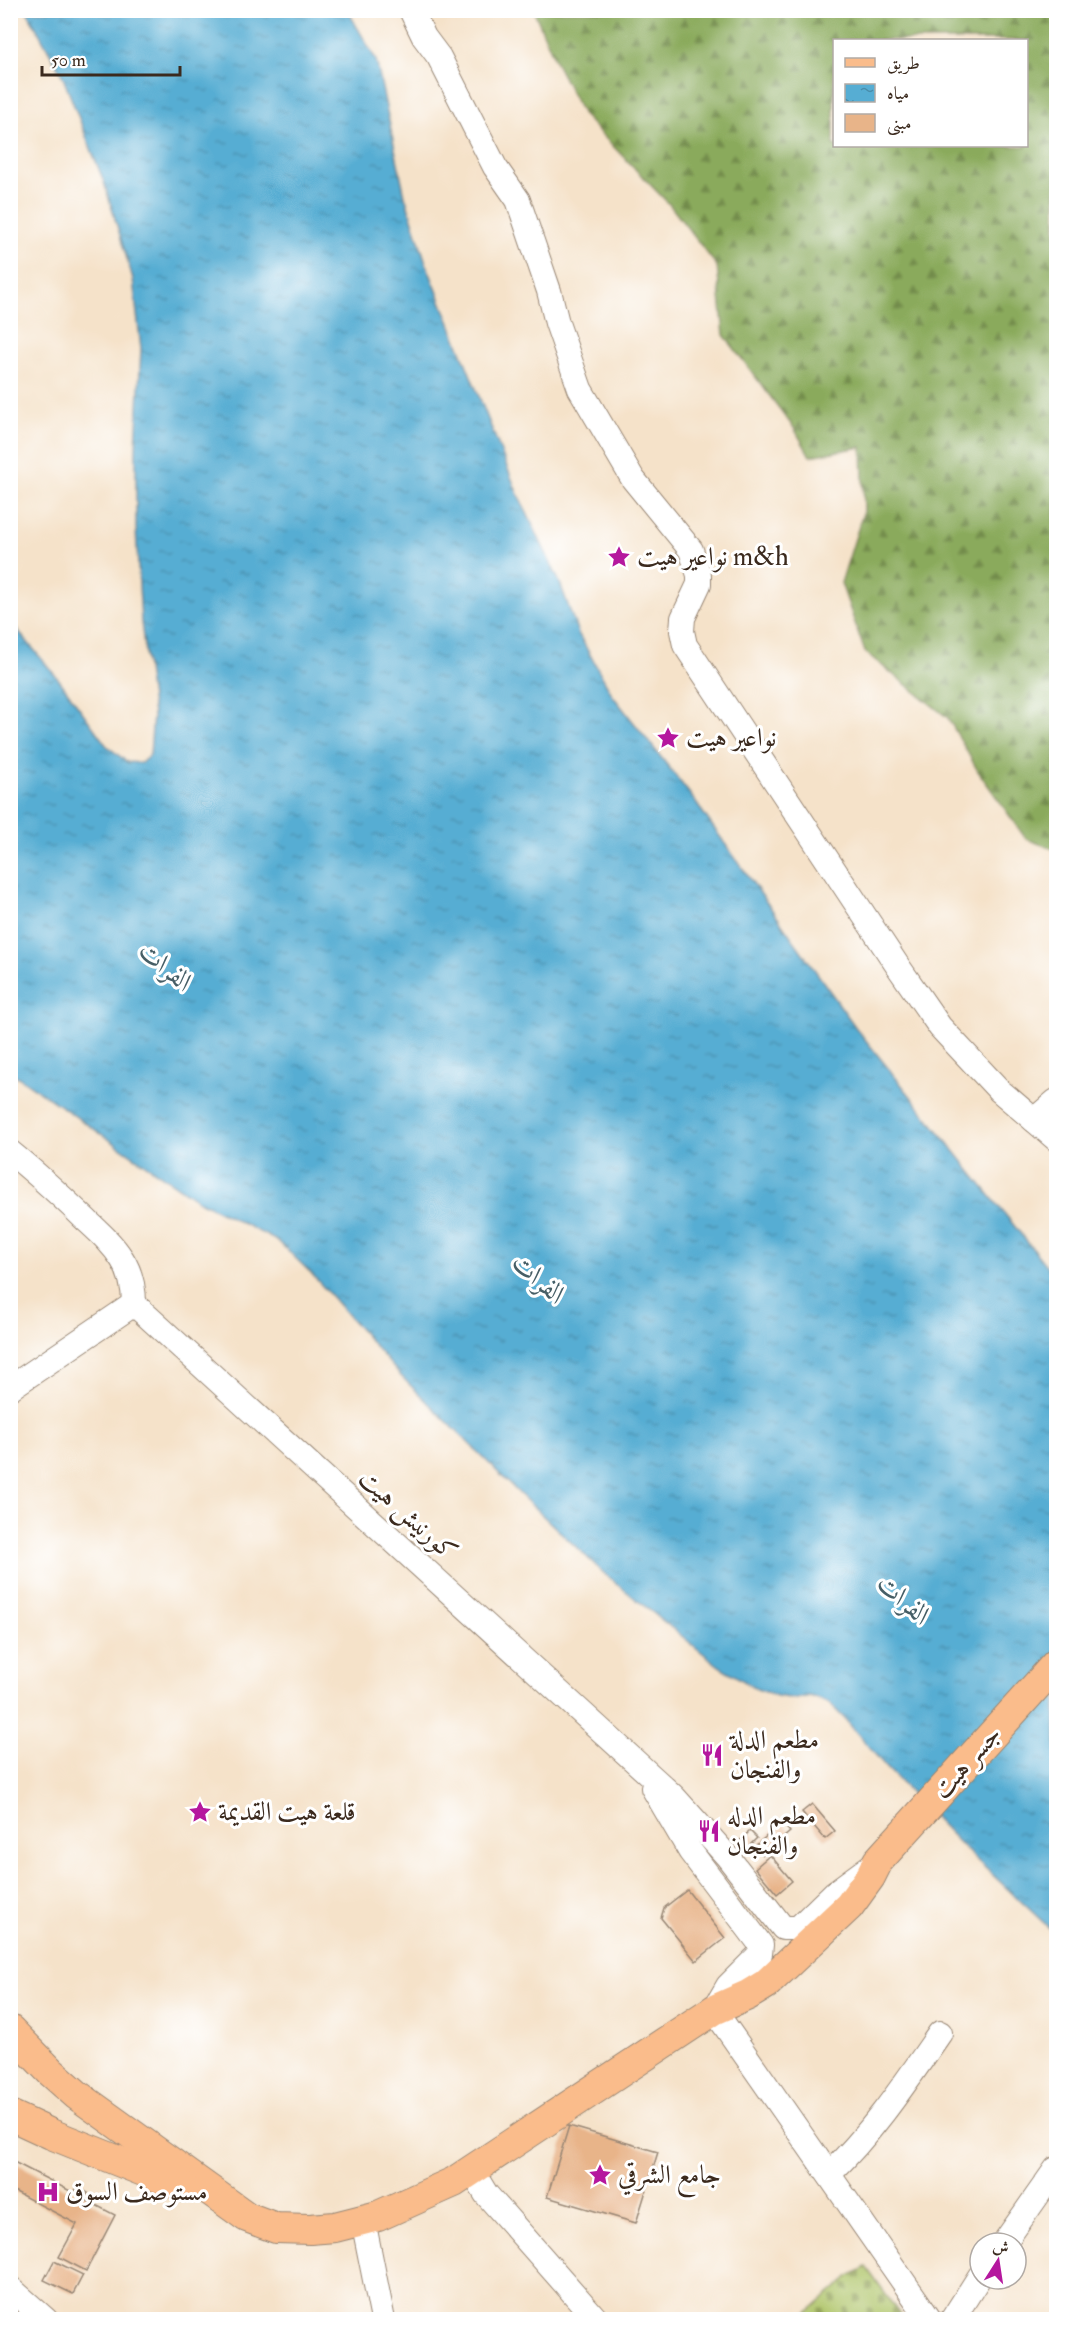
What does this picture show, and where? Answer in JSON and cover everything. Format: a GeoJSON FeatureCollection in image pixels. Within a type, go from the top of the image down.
{"type":"FeatureCollection","features":[{"type":"Feature","properties":{"kind":"main road","name":"جسر هيت"},"geometry":{"type":"LineString","coordinates":[[225,2203],[247,2217],[276,2228],[335,2227],[378,2216],[454,2182],[714,2010],[748,1995],[782,1971],[849,1906],[865,1885],[878,1861],[1056,1664]]}},
{"type":"Feature","properties":{"kind":"main road"},"geometry":{"type":"LineString","coordinates":[[10,2030],[77,2095],[225,2203]]}},
{"type":"Feature","properties":{"kind":"main road"},"geometry":{"type":"LineString","coordinates":[[51,2134],[77,2095]]}},
{"type":"Feature","properties":{"kind":"main road"},"geometry":{"type":"LineString","coordinates":[[10,2115],[51,2134],[225,2203]]}},
{"type":"Feature","properties":{"kind":"street"},"geometry":{"type":"LineString","coordinates":[[411,10],[424,37],[439,57],[495,167],[518,200],[580,388],[633,479],[691,550],[699,575],[699,584],[683,618],[682,631],[686,645],[940,1027],[1000,1091],[1056,1139]]}},
{"type":"Feature","properties":{"kind":"street"},"geometry":{"type":"LineString","coordinates":[[1034,1120],[1056,1101]]}},
{"type":"Feature","properties":{"kind":"street"},"geometry":{"type":"LineString","coordinates":[[10,1152],[47,1183],[112,1245],[130,1276],[134,1290],[134,1304],[10,1388]]}},
{"type":"Feature","properties":{"kind":"street","name":"كورنيش هيت"},"geometry":{"type":"LineString","coordinates":[[134,1304],[643,1768],[700,1825],[783,1928],[798,1928],[834,1893],[878,1861]]}},
{"type":"Feature","properties":{"kind":"street","name":"كورنيش هيت"},"geometry":{"type":"LineString","coordinates":[[643,1768],[690,1851],[761,1945],[760,1954],[728,1986],[714,2010]]}},
{"type":"Feature","properties":{"kind":"street"},"geometry":{"type":"LineString","coordinates":[[714,2010],[930,2319]]}},
{"type":"Feature","properties":{"kind":"street"},"geometry":{"type":"LineString","coordinates":[[829,2175],[887,2107],[940,2033]]}},
{"type":"Feature","properties":{"kind":"street"},"geometry":{"type":"LineString","coordinates":[[1012,2231],[1056,2169]]}},
{"type":"Feature","properties":{"kind":"street"},"geometry":{"type":"LineString","coordinates":[[472,2171],[486,2194],[597,2319]]}},
{"type":"Feature","properties":{"kind":"street"},"geometry":{"type":"LineString","coordinates":[[363,2220],[383,2319]]}},
{"type":"Feature","properties":{"kind":"street"},"geometry":{"type":"LineString","coordinates":[[10,2288],[46,2319]]}},
{"type":"Feature","properties":{"kind":"street"},"geometry":{"type":"LineString","coordinates":[[952,2319],[970,2291]]}},
{"type":"Feature","properties":{"kind":"green space"},"geometry":{"type":"Polygon","coordinates":[[[534,11],[1056,11],[1056,850],[1026,839],[978,771],[948,718],[865,652],[841,583],[864,510],[862,447],[810,456],[794,428],[724,335],[717,266],[669,204],[583,115],[557,65],[534,11]]]}},
{"type":"Feature","properties":{"kind":"green space"},"geometry":{"type":"Polygon","coordinates":[[[866,2267],[903,2319],[800,2319],[850,2276],[866,2267]]]}},
{"type":"Feature","properties":{"kind":"water","name":"الفرات"},"geometry":{"type":"Polygon","coordinates":[[[27,11],[348,11],[376,60],[405,196],[426,263],[517,492],[560,583],[578,633],[613,696],[689,793],[856,1028],[1056,1278],[1056,1934],[966,1850],[886,1767],[829,1703],[810,1696],[796,1699],[777,1696],[757,1689],[719,1666],[606,1575],[525,1499],[400,1375],[311,1273],[279,1242],[199,1201],[11,1072],[10,621],[60,681],[106,745],[127,762],[141,763],[150,755],[153,715],[141,622],[136,528],[136,448],[141,349],[133,279],[104,182],[62,75],[27,11]]]}},
{"type":"Feature","properties":{"kind":"building"},"geometry":{"type":"Polygon","coordinates":[[[812,1804],[835,1831],[825,1839],[802,1812],[812,1804]]]}},
{"type":"Feature","properties":{"kind":"building"},"geometry":{"type":"Polygon","coordinates":[[[782,1823],[790,1832],[763,1855],[755,1846],[782,1823]]]}},
{"type":"Feature","properties":{"kind":"building"},"geometry":{"type":"Polygon","coordinates":[[[750,1831],[757,1838],[736,1858],[729,1851],[750,1831]]]}},
{"type":"Feature","properties":{"kind":"building"},"geometry":{"type":"Polygon","coordinates":[[[770,1855],[792,1881],[777,1894],[755,1868],[770,1855]]]}},
{"type":"Feature","properties":{"kind":"building"},"geometry":{"type":"Polygon","coordinates":[[[687,1890],[725,1938],[696,1961],[661,1918],[664,1908],[687,1890]]]}},
{"type":"Feature","properties":{"kind":"building"},"geometry":{"type":"Polygon","coordinates":[[[569,2126],[658,2152],[636,2223],[547,2197],[569,2126]]]}},
{"type":"Feature","properties":{"kind":"building"},"geometry":{"type":"Polygon","coordinates":[[[10,2160],[74,2193],[77,2187],[88,2193],[84,2199],[115,2215],[86,2271],[59,2257],[77,2224],[10,2189],[10,2160]]]}},
{"type":"Feature","properties":{"kind":"building"},"geometry":{"type":"Polygon","coordinates":[[[54,2261],[83,2275],[73,2294],[44,2280],[54,2261]]]}},
{"type":"Feature","properties":{"kind":"place","name":"نواعير هيت m&h"},"geometry":{"type":"Point","coordinates":[619,557]}},
{"type":"Feature","properties":{"kind":"place","name":"نواعير هيت"},"geometry":{"type":"Point","coordinates":[668,738]}},
{"type":"Feature","properties":{"kind":"place","name":"مطعم الدلة والفنجان"},"geometry":{"type":"Point","coordinates":[712,1755]}},
{"type":"Feature","properties":{"kind":"place","name":"قلعة هيت القديمة"},"geometry":{"type":"Point","coordinates":[200,1812]}},
{"type":"Feature","properties":{"kind":"place","name":"مطعم الدله والفنجان"},"geometry":{"type":"Point","coordinates":[709,1831]}},
{"type":"Feature","properties":{"kind":"place","name":"جامع الشرقي"},"geometry":{"type":"Point","coordinates":[600,2175]}},
{"type":"Feature","properties":{"kind":"place","name":"مستوصف السوق"},"geometry":{"type":"Point","coordinates":[48,2192]}}]}
